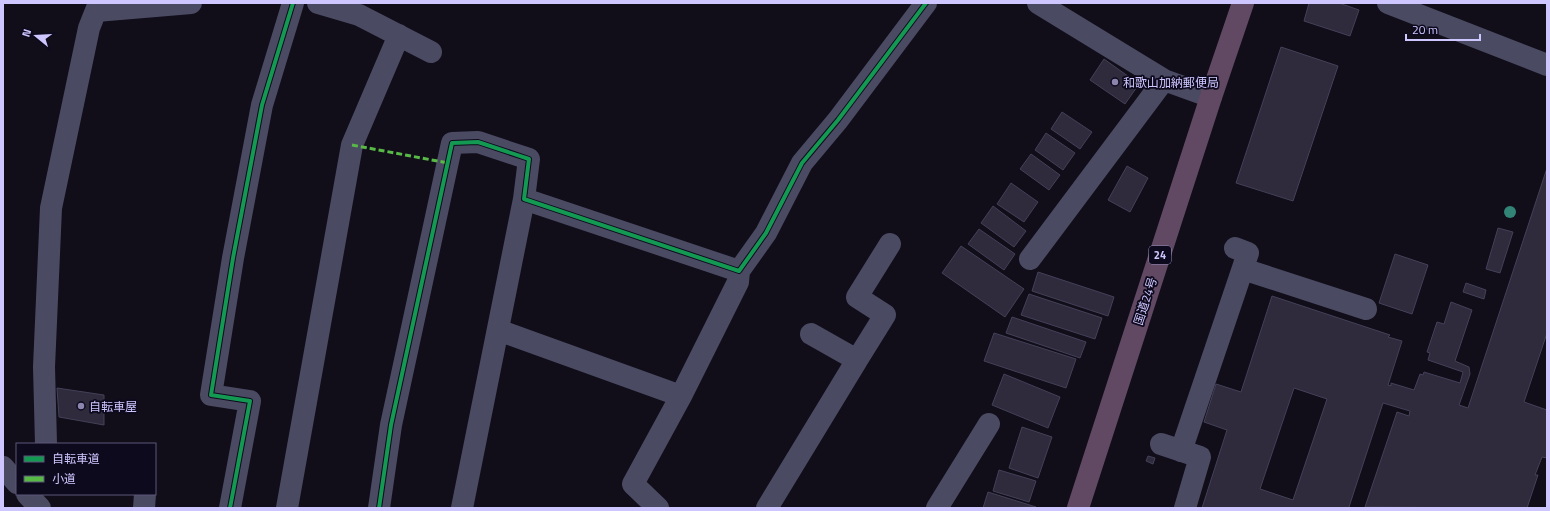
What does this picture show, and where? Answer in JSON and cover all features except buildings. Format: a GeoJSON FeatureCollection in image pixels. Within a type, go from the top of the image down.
{"type":"FeatureCollection","features":[{"type":"Feature","properties":{"kind":"highway","name":"国道24号"},"geometry":{"type":"LineString","coordinates":[[1078,508],[1211,97],[1243,3]]}},
{"type":"Feature","properties":{"kind":"street"},"geometry":{"type":"LineString","coordinates":[[46,443],[44,367],[51,208],[89,28],[97,7],[191,3]]}},
{"type":"Feature","properties":{"kind":"street"},"geometry":{"type":"LineString","coordinates":[[230,508],[250,401],[211,395],[233,258],[262,105],[293,3]]}},
{"type":"Feature","properties":{"kind":"street"},"geometry":{"type":"LineString","coordinates":[[318,3],[364,9],[398,35],[431,52]]}},
{"type":"Feature","properties":{"kind":"street"},"geometry":{"type":"LineString","coordinates":[[658,508],[633,484],[738,282],[739,271],[766,233],[802,163],[838,120],[926,3]]}},
{"type":"Feature","properties":{"kind":"street"},"geometry":{"type":"LineString","coordinates":[[1038,3],[1164,80],[1211,97]]}},
{"type":"Feature","properties":{"kind":"street"},"geometry":{"type":"LineString","coordinates":[[1388,3],[1547,66]]}},
{"type":"Feature","properties":{"kind":"street"},"geometry":{"type":"LineString","coordinates":[[287,508],[352,145],[398,35]]}},
{"type":"Feature","properties":{"kind":"street"},"geometry":{"type":"LineString","coordinates":[[1030,259],[1164,80]]}},
{"type":"Feature","properties":{"kind":"street"},"geometry":{"type":"LineString","coordinates":[[379,508],[391,425],[452,143],[478,142],[529,159],[524,199],[462,508]]}},
{"type":"Feature","properties":{"kind":"street"},"geometry":{"type":"LineString","coordinates":[[524,199],[739,271]]}},
{"type":"Feature","properties":{"kind":"street"},"geometry":{"type":"LineString","coordinates":[[766,508],[886,315],[858,297],[890,244]]}},
{"type":"Feature","properties":{"kind":"street"},"geometry":{"type":"LineString","coordinates":[[1181,451],[1248,253],[1235,248]]}},
{"type":"Feature","properties":{"kind":"street"},"geometry":{"type":"LineString","coordinates":[[1243,269],[1366,309]]}},
{"type":"Feature","properties":{"kind":"street"},"geometry":{"type":"LineString","coordinates":[[498,330],[680,396]]}},
{"type":"Feature","properties":{"kind":"street"},"geometry":{"type":"LineString","coordinates":[[811,334],[857,360]]}},
{"type":"Feature","properties":{"kind":"street"},"geometry":{"type":"LineString","coordinates":[[937,508],[989,424]]}},
{"type":"Feature","properties":{"kind":"street"},"geometry":{"type":"LineString","coordinates":[[1160,444],[1200,457],[1185,508]]}},
{"type":"Feature","properties":{"kind":"street"},"geometry":{"type":"LineString","coordinates":[[3,467],[16,482]]}},
{"type":"Feature","properties":{"kind":"street"},"geometry":{"type":"LineString","coordinates":[[28,495],[40,508]]}},
{"type":"Feature","properties":{"kind":"street"},"geometry":{"type":"LineString","coordinates":[[47,495],[47,508]]}},
{"type":"Feature","properties":{"kind":"street"},"geometry":{"type":"LineString","coordinates":[[144,508],[145,495]]}},
{"type":"Feature","properties":{"kind":"marked path"},"geometry":{"type":"LineString","coordinates":[[352,145],[448,163]]}},
{"type":"Feature","properties":{"kind":"cycle path"},"geometry":{"type":"LineString","coordinates":[[230,508],[250,401],[211,395],[233,258],[262,105],[293,3]]}},
{"type":"Feature","properties":{"kind":"cycle path"},"geometry":{"type":"LineString","coordinates":[[379,508],[391,425],[452,143],[478,142],[529,159],[524,199],[739,271],[766,233],[802,163],[838,120],[926,3]]}},
{"type":"Feature","properties":{"kind":"place","name":"和歌山加納郵便局"},"geometry":{"type":"Point","coordinates":[1115,82]}},
{"type":"Feature","properties":{"kind":"place","name":"自転車屋"},"geometry":{"type":"Point","coordinates":[81,406]}}]}
